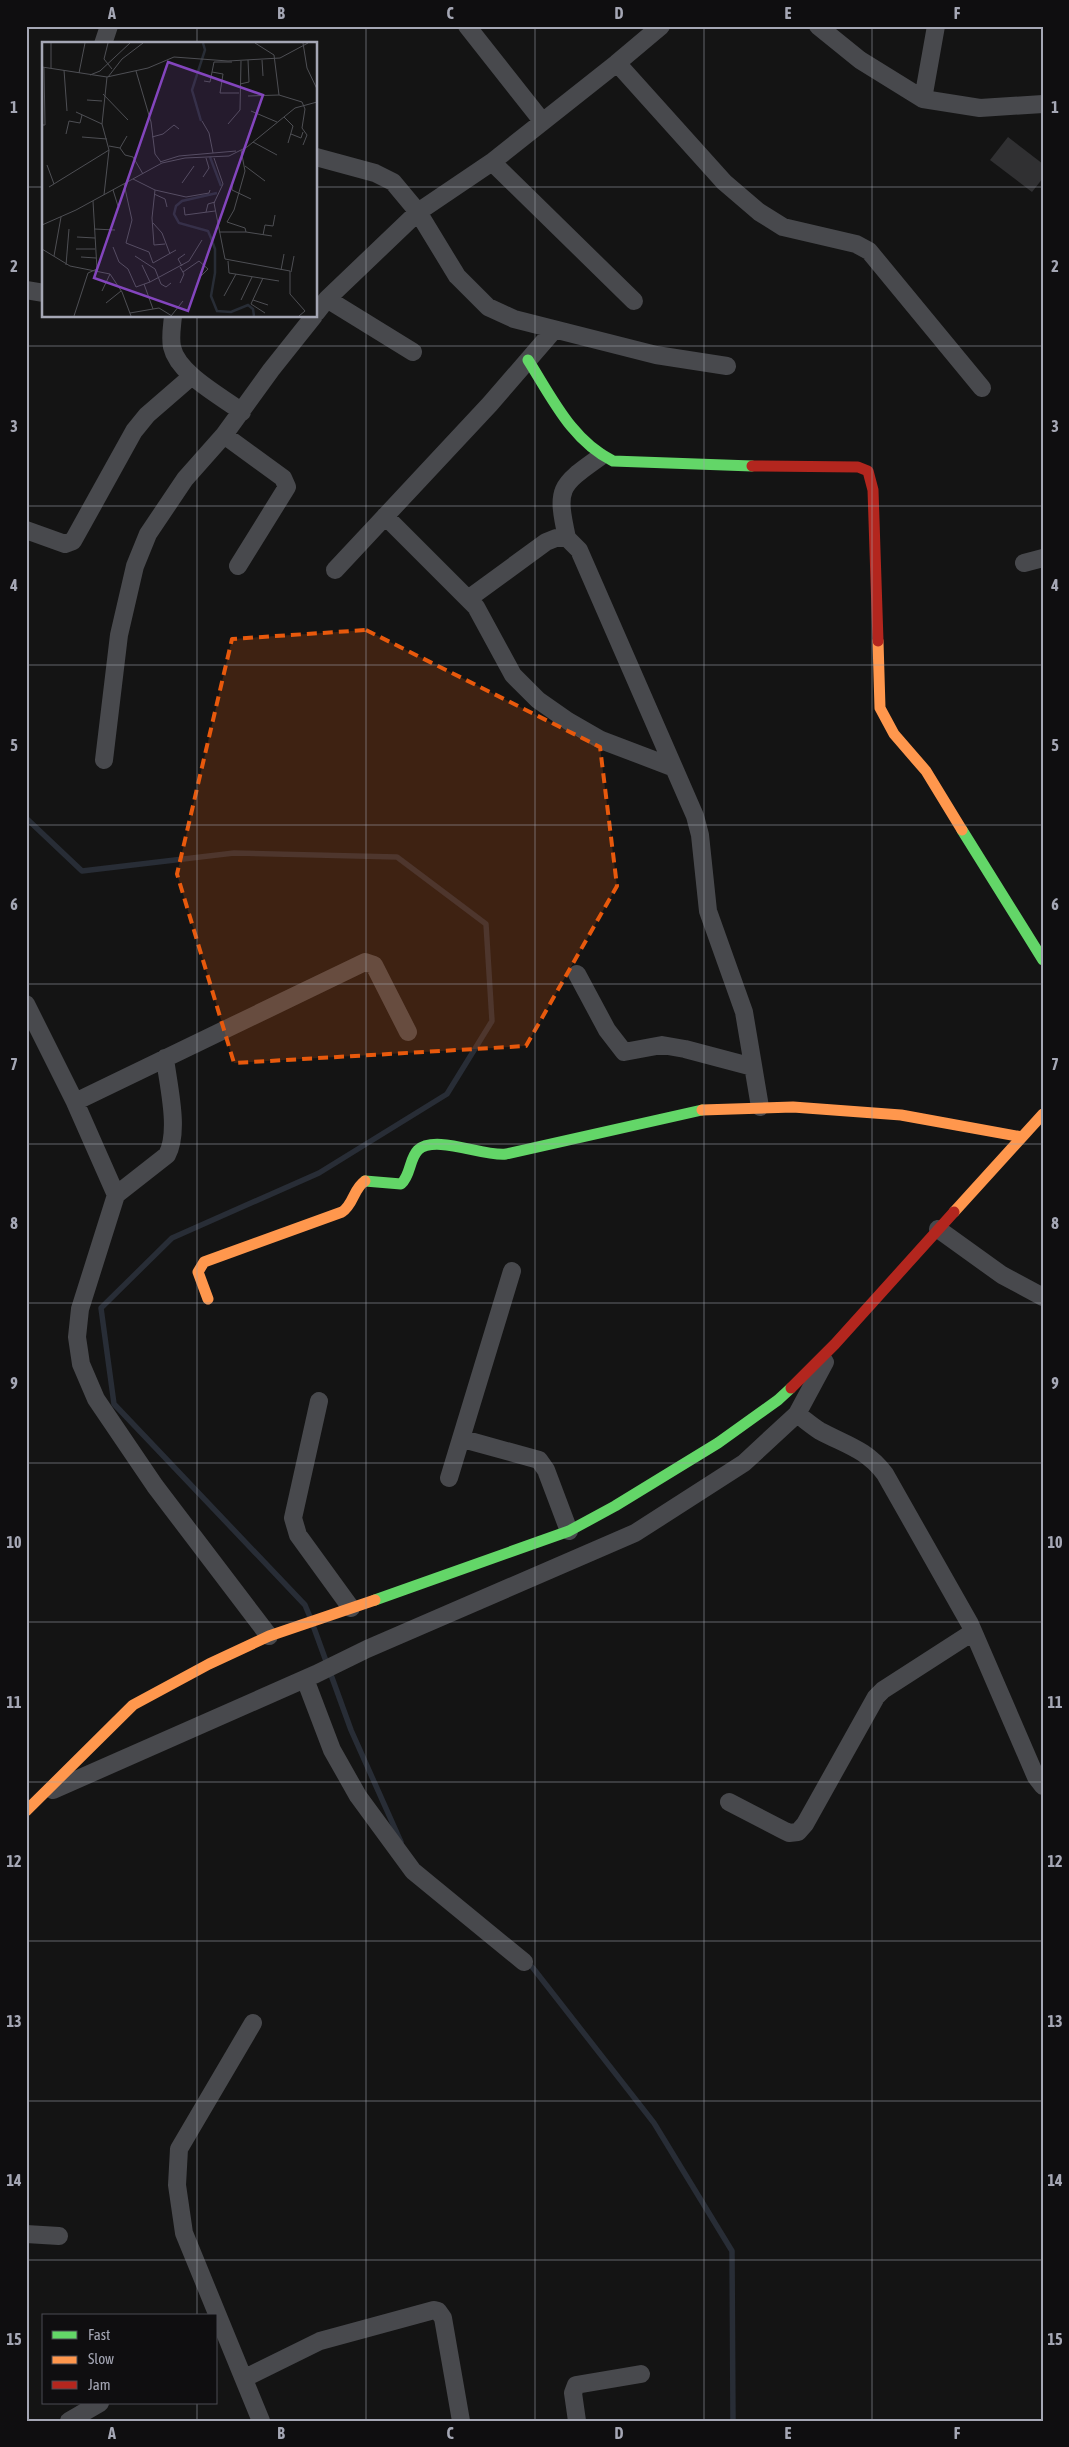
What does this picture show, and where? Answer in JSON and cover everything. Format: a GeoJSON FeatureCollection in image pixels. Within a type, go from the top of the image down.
{"type":"FeatureCollection","features":[{"type":"Feature","properties":{"kind":"street"},"geometry":{"type":"LineString","coordinates":[[104,42],[109,26]]}},
{"type":"Feature","properties":{"kind":"street"},"geometry":{"type":"LineString","coordinates":[[467,26],[542,121]]}},
{"type":"Feature","properties":{"kind":"street"},"geometry":{"type":"LineString","coordinates":[[414,352],[322,306],[418,212],[492,162],[661,26]]}},
{"type":"Feature","properties":{"kind":"street"},"geometry":{"type":"LineString","coordinates":[[818,26],[860,60],[923,99],[980,108],[1043,104]]}},
{"type":"Feature","properties":{"kind":"street"},"geometry":{"type":"LineString","coordinates":[[923,99],[936,26]]}},
{"type":"Feature","properties":{"kind":"street"},"geometry":{"type":"LineString","coordinates":[[617,63],[724,182],[759,212],[783,227],[856,244],[869,251],[982,388]]}},
{"type":"Feature","properties":{"kind":"street"},"geometry":{"type":"LineString","coordinates":[[318,158],[385,177],[393,182],[418,212],[457,276],[488,307],[514,319],[656,356],[727,366]]}},
{"type":"Feature","properties":{"kind":"street"},"geometry":{"type":"LineString","coordinates":[[492,162],[634,301]]}},
{"type":"Feature","properties":{"kind":"street"},"geometry":{"type":"LineString","coordinates":[[26,290],[42,293]]}},
{"type":"Feature","properties":{"kind":"street"},"geometry":{"type":"LineString","coordinates":[[172,318],[172,348],[179,362],[192,376],[242,412]]}},
{"type":"Feature","properties":{"kind":"street"},"geometry":{"type":"LineString","coordinates":[[104,760],[119,635],[135,566],[148,534],[185,479],[224,435],[271,370],[312,318]]}},
{"type":"Feature","properties":{"kind":"street"},"geometry":{"type":"LineString","coordinates":[[335,570],[490,404],[554,330]]}},
{"type":"Feature","properties":{"kind":"street"},"geometry":{"type":"LineString","coordinates":[[528,360],[577,436],[600,456],[613,460],[704,465],[858,467],[868,471],[872,483],[882,713],[894,734],[926,771],[1042,958]]}},
{"type":"Feature","properties":{"kind":"street"},"geometry":{"type":"LineString","coordinates":[[26,530],[65,544],[73,541],[134,431],[147,415],[192,376]]}},
{"type":"Feature","properties":{"kind":"street"},"geometry":{"type":"LineString","coordinates":[[224,435],[282,478],[287,487],[238,566]]}},
{"type":"Feature","properties":{"kind":"street"},"geometry":{"type":"LineString","coordinates":[[600,456],[574,477],[563,490],[560,505],[567,538],[579,550],[694,816],[700,835],[708,911],[744,1012],[760,1107]]}},
{"type":"Feature","properties":{"kind":"street"},"geometry":{"type":"LineString","coordinates":[[386,516],[468,599],[483,619],[513,675],[538,700],[568,722],[601,740],[672,766]]}},
{"type":"Feature","properties":{"kind":"street"},"geometry":{"type":"LineString","coordinates":[[468,599],[546,542],[556,538],[567,538]]}},
{"type":"Feature","properties":{"kind":"street"},"geometry":{"type":"LineString","coordinates":[[1024,563],[1043,558]]}},
{"type":"Feature","properties":{"kind":"street"},"geometry":{"type":"LineString","coordinates":[[75,1102],[366,962],[374,964],[408,1032]]}},
{"type":"Feature","properties":{"kind":"street"},"geometry":{"type":"LineString","coordinates":[[577,974],[606,1030],[624,1052],[662,1046],[685,1049],[753,1067]]}},
{"type":"Feature","properties":{"kind":"street"},"geometry":{"type":"LineString","coordinates":[[26,1004],[75,1102],[116,1195]]}},
{"type":"Feature","properties":{"kind":"street"},"geometry":{"type":"LineString","coordinates":[[166,1058],[173,1129],[170,1148],[167,1155],[116,1195],[80,1309],[77,1337],[81,1364],[96,1399],[150,1478],[269,1636]]}},
{"type":"Feature","properties":{"kind":"street"},"geometry":{"type":"LineString","coordinates":[[208,1299],[198,1272],[204,1262],[346,1210],[360,1184],[364,1182],[401,1184],[405,1180],[418,1150],[422,1147],[438,1144],[496,1155],[520,1152],[704,1110],[794,1106],[901,1115],[1022,1138]]}},
{"type":"Feature","properties":{"kind":"street"},"geometry":{"type":"LineString","coordinates":[[26,1810],[47,1793],[134,1706],[209,1664],[269,1636],[297,1628],[568,1531],[615,1506],[718,1443],[778,1400],[835,1344],[1043,1114]]}},
{"type":"Feature","properties":{"kind":"street"},"geometry":{"type":"LineString","coordinates":[[938,1228],[1002,1275],[1043,1297]]}},
{"type":"Feature","properties":{"kind":"street"},"geometry":{"type":"LineString","coordinates":[[449,1478],[463,1438],[512,1272]]}},
{"type":"Feature","properties":{"kind":"street"},"geometry":{"type":"LineString","coordinates":[[47,1793],[367,1649],[635,1533],[744,1463],[797,1414],[835,1344]]}},
{"type":"Feature","properties":{"kind":"street"},"geometry":{"type":"LineString","coordinates":[[319,1401],[293,1518],[302,1541],[351,1608]]}},
{"type":"Feature","properties":{"kind":"street"},"geometry":{"type":"LineString","coordinates":[[797,1414],[819,1430],[858,1448],[876,1462],[886,1474],[973,1632],[1036,1777],[1043,1786]]}},
{"type":"Feature","properties":{"kind":"street"},"geometry":{"type":"LineString","coordinates":[[463,1438],[539,1460],[546,1470],[568,1531]]}},
{"type":"Feature","properties":{"kind":"street"},"geometry":{"type":"LineString","coordinates":[[729,1802],[789,1833],[798,1832],[876,1698],[883,1690],[973,1632]]}},
{"type":"Feature","properties":{"kind":"street"},"geometry":{"type":"LineString","coordinates":[[310,1676],[332,1750],[358,1796],[412,1871],[524,1962]]}},
{"type":"Feature","properties":{"kind":"street"},"geometry":{"type":"LineString","coordinates":[[253,2023],[179,2149],[177,2185],[184,2233],[261,2421]]}},
{"type":"Feature","properties":{"kind":"street"},"geometry":{"type":"LineString","coordinates":[[26,2234],[59,2236]]}},
{"type":"Feature","properties":{"kind":"street"},"geometry":{"type":"LineString","coordinates":[[245,2378],[320,2341],[434,2310],[438,2311],[443,2318],[460,2421]]}},
{"type":"Feature","properties":{"kind":"street"},"geometry":{"type":"LineString","coordinates":[[577,2421],[573,2393],[576,2384],[641,2374]]}},
{"type":"Feature","properties":{"kind":"street"},"geometry":{"type":"LineString","coordinates":[[69,2421],[98,2404]]}},
{"type":"Feature","properties":{"kind":"highlighted area"},"geometry":{"type":"Polygon","coordinates":[[[366,630],[600,747],[617,886],[526,1046],[234,1063],[177,874],[232,639],[366,630]]]}},
{"type":"Feature","properties":{"kind":"building"},"geometry":{"type":"Polygon","coordinates":[[[1008,137],[1043,164],[1043,178],[1032,192],[990,160],[1008,137]]]}},
{"type":"Feature","properties":{"kind":"waterway"},"geometry":{"type":"LineString","coordinates":[[26,818],[82,871],[234,853],[397,857],[486,924],[492,1021],[447,1094],[319,1173],[172,1238],[101,1308],[114,1404],[305,1605],[310,1617]]}},
{"type":"Feature","properties":{"kind":"waterway"},"geometry":{"type":"LineString","coordinates":[[314,1628],[351,1730],[401,1842]]}},
{"type":"Feature","properties":{"kind":"waterway"},"geometry":{"type":"LineString","coordinates":[[526,1962],[533,1968],[654,2123],[732,2251],[733,2421]]}},
{"type":"Feature","properties":{"kind":"traffic: fast"},"geometry":{"type":"LineString","coordinates":[[528,360],[574,430],[586,442],[613,461],[752,466]]}},
{"type":"Feature","properties":{"kind":"traffic: fast"},"geometry":{"type":"LineString","coordinates":[[962,830],[1043,960]]}},
{"type":"Feature","properties":{"kind":"traffic: fast"},"geometry":{"type":"LineString","coordinates":[[365,1181],[401,1184],[407,1176],[415,1154],[426,1146],[436,1144],[448,1145],[506,1154],[702,1110]]}},
{"type":"Feature","properties":{"kind":"traffic: fast"},"geometry":{"type":"LineString","coordinates":[[375,1600],[569,1531],[615,1506],[718,1443],[778,1400],[791,1388]]}},
{"type":"Feature","properties":{"kind":"traffic: slow"},"geometry":{"type":"LineString","coordinates":[[878,641],[880,708],[894,734],[926,771],[962,830]]}},
{"type":"Feature","properties":{"kind":"traffic: slow"},"geometry":{"type":"LineString","coordinates":[[702,1110],[793,1107],[901,1115],[1022,1137]]}},
{"type":"Feature","properties":{"kind":"traffic: slow"},"geometry":{"type":"LineString","coordinates":[[954,1212],[1043,1114]]}},
{"type":"Feature","properties":{"kind":"traffic: slow"},"geometry":{"type":"LineString","coordinates":[[208,1299],[198,1272],[204,1262],[342,1212],[365,1181]]}},
{"type":"Feature","properties":{"kind":"traffic: slow"},"geometry":{"type":"LineString","coordinates":[[26,1811],[133,1705],[209,1664],[269,1636],[375,1600]]}},
{"type":"Feature","properties":{"kind":"traffic: jam"},"geometry":{"type":"LineString","coordinates":[[752,466],[858,467],[868,471],[873,490],[878,641]]}},
{"type":"Feature","properties":{"kind":"traffic: jam"},"geometry":{"type":"LineString","coordinates":[[791,1388],[835,1344],[954,1212]]}}]}
